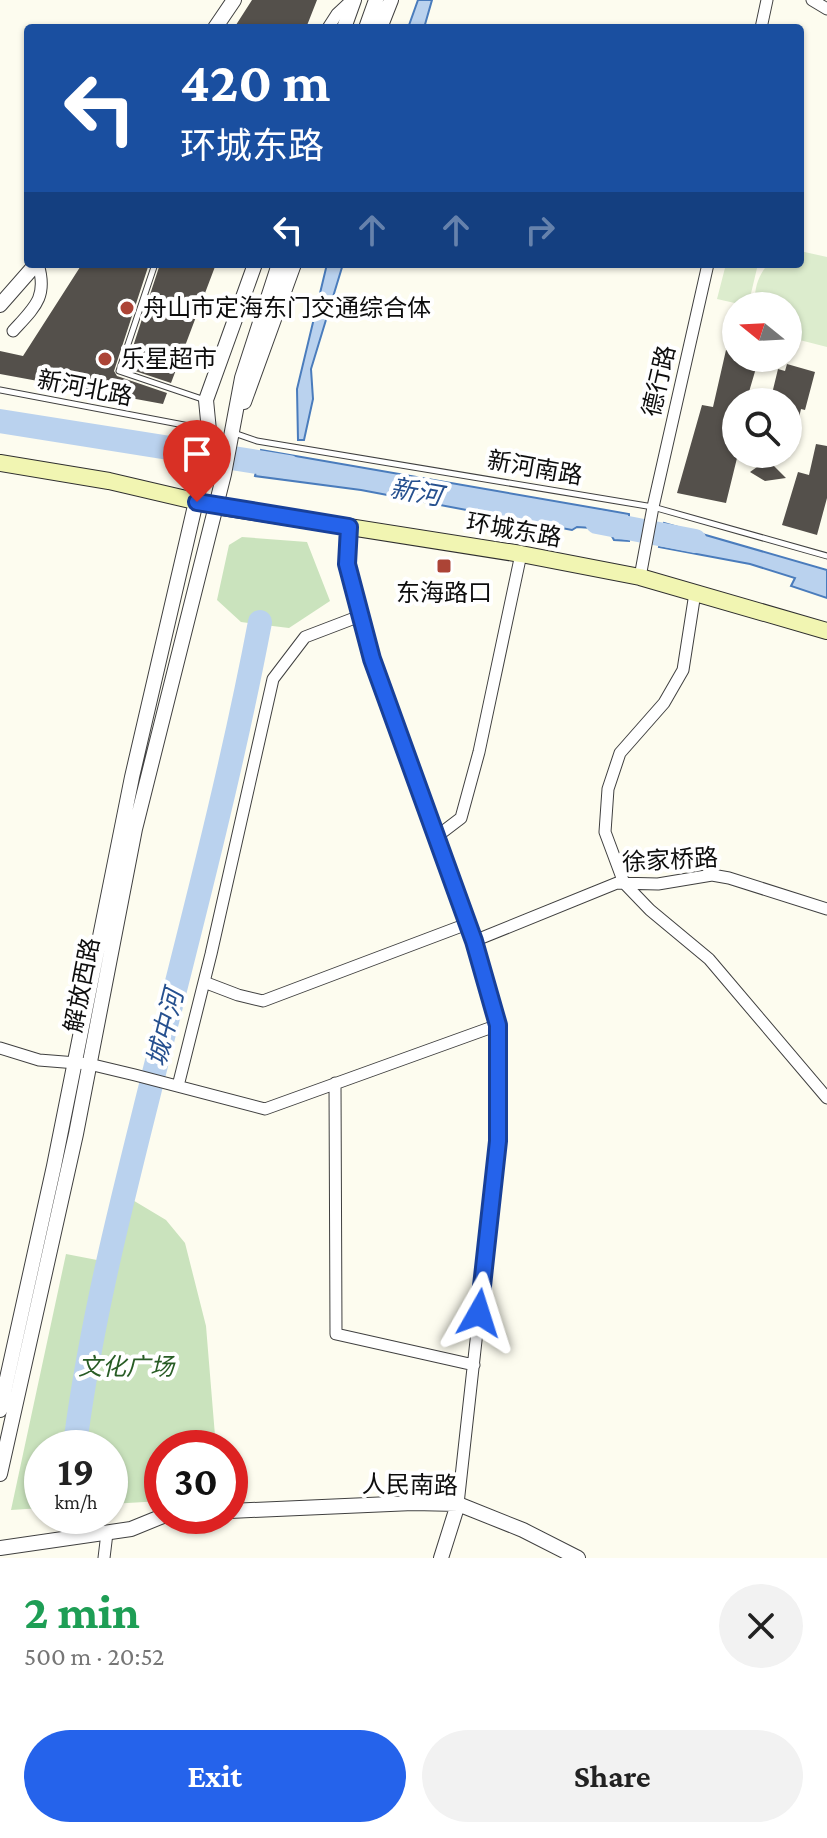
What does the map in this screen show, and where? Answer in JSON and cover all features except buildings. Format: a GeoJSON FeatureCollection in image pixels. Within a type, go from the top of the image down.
{"type":"FeatureCollection","features":[{"type":"Feature","properties":{"kind":"main road","name":"环城东路"},"geometry":{"type":"LineString","coordinates":[[0,463],[109,481],[216,506],[521,554],[640,577],[827,631]]}},
{"type":"Feature","properties":{"kind":"street"},"geometry":{"type":"LineString","coordinates":[[218,24],[234,0]]}},
{"type":"Feature","properties":{"kind":"street"},"geometry":{"type":"LineString","coordinates":[[331,24],[353,0]]}},
{"type":"Feature","properties":{"kind":"street"},"geometry":{"type":"LineString","coordinates":[[345,24],[353,0]]}},
{"type":"Feature","properties":{"kind":"street"},"geometry":{"type":"LineString","coordinates":[[367,24],[376,0]]}},
{"type":"Feature","properties":{"kind":"street"},"geometry":{"type":"LineString","coordinates":[[382,24],[391,0]]}},
{"type":"Feature","properties":{"kind":"street"},"geometry":{"type":"LineString","coordinates":[[762,24],[767,0]]}},
{"type":"Feature","properties":{"kind":"street"},"geometry":{"type":"LineString","coordinates":[[812,0],[827,9]]}},
{"type":"Feature","properties":{"kind":"street"},"geometry":{"type":"LineString","coordinates":[[0,305],[33,268]]}},
{"type":"Feature","properties":{"kind":"street"},"geometry":{"type":"LineString","coordinates":[[13,331],[37,304],[43,282],[38,268]]}},
{"type":"Feature","properties":{"kind":"street"},"geometry":{"type":"LineString","coordinates":[[0,1410],[82,1064],[132,777],[204,471],[210,436],[206,400],[254,268]]}},
{"type":"Feature","properties":{"kind":"street"},"geometry":{"type":"LineString","coordinates":[[232,437],[242,378],[278,268]]}},
{"type":"Feature","properties":{"kind":"street"},"geometry":{"type":"LineString","coordinates":[[232,437],[293,268]]}},
{"type":"Feature","properties":{"kind":"street","name":"德行路"},"geometry":{"type":"LineString","coordinates":[[640,577],[707,268]]}},
{"type":"Feature","properties":{"kind":"street","name":"解放西路"},"geometry":{"type":"LineString","coordinates":[[0,1474],[76,1134],[82,1064],[135,829],[232,437]]}},
{"type":"Feature","properties":{"kind":"street"},"geometry":{"type":"LineString","coordinates":[[349,527],[347,564],[372,659],[474,941],[498,1025],[498,1141],[458,1504],[441,1558]]}},
{"type":"Feature","properties":{"kind":"street"},"geometry":{"type":"LineString","coordinates":[[436,837],[461,818],[479,752],[521,554]]}},
{"type":"Feature","properties":{"kind":"street"},"geometry":{"type":"LineString","coordinates":[[695,593],[683,670],[664,703],[620,753],[608,789],[605,832],[624,883],[650,910],[709,959],[827,1098]]}},
{"type":"Feature","properties":{"kind":"street"},"geometry":{"type":"LineString","coordinates":[[172,1084],[204,982],[273,679],[305,637],[360,616]]}},
{"type":"Feature","properties":{"kind":"street","name":"徐家桥路"},"geometry":{"type":"LineString","coordinates":[[474,941],[617,883],[658,884],[712,875],[827,909]]}},
{"type":"Feature","properties":{"kind":"street"},"geometry":{"type":"LineString","coordinates":[[204,982],[263,1001],[467,924]]}},
{"type":"Feature","properties":{"kind":"street"},"geometry":{"type":"LineString","coordinates":[[0,1048],[39,1060],[82,1064],[135,1075],[265,1109],[498,1025]]}},
{"type":"Feature","properties":{"kind":"street"},"geometry":{"type":"LineString","coordinates":[[335,1083],[336,1334],[474,1365]]}},
{"type":"Feature","properties":{"kind":"street","name":"人民南路"},"geometry":{"type":"LineString","coordinates":[[248,1510],[458,1504],[523,1530],[578,1558]]}},
{"type":"Feature","properties":{"kind":"street"},"geometry":{"type":"LineString","coordinates":[[0,1548],[99,1534]]}},
{"type":"Feature","properties":{"kind":"street"},"geometry":{"type":"LineString","coordinates":[[104,1558],[107,1534]]}},
{"type":"Feature","properties":{"kind":"lane"},"geometry":{"type":"LineString","coordinates":[[154,268],[119,371],[206,400]]}},
{"type":"Feature","properties":{"kind":"lane","name":"新河北路"},"geometry":{"type":"LineString","coordinates":[[0,390],[210,436]]}},
{"type":"Feature","properties":{"kind":"lane","name":"新河南路"},"geometry":{"type":"LineString","coordinates":[[232,437],[653,507],[827,556]]}},
{"type":"Feature","properties":{"kind":"green space"},"geometry":{"type":"Polygon","coordinates":[[[804,252],[827,257],[827,347],[802,341],[802,292],[756,292],[765,268],[804,268],[804,252]]]}},
{"type":"Feature","properties":{"kind":"green space"},"geometry":{"type":"Polygon","coordinates":[[[725,268],[757,268],[751,292],[722,292],[722,300],[717,299],[725,268]]]}},
{"type":"Feature","properties":{"kind":"green space"},"geometry":{"type":"Polygon","coordinates":[[[242,537],[307,542],[330,601],[289,628],[241,622],[217,600],[229,545],[242,537]]]}},
{"type":"Feature","properties":{"kind":"green space","name":"文化广场"},"geometry":{"type":"Polygon","coordinates":[[[116,1190],[166,1220],[185,1243],[206,1326],[215,1430],[144,1430],[144,1502],[128,1503],[128,1430],[28,1430],[66,1254],[97,1260],[116,1190]]]}},
{"type":"Feature","properties":{"kind":"green space","name":"文化广场"},"geometry":{"type":"Polygon","coordinates":[[[24,1449],[24,1509],[11,1510],[24,1449]]]}},
{"type":"Feature","properties":{"kind":"water"},"geometry":{"type":"Polygon","coordinates":[[[418,0],[432,0],[425,24],[409,24],[418,0]]]}},
{"type":"Feature","properties":{"kind":"water"},"geometry":{"type":"Polygon","coordinates":[[[326,268],[342,268],[311,369],[313,399],[304,440],[298,440],[297,389],[326,268]]]}},
{"type":"Feature","properties":{"kind":"water","name":"新河"},"geometry":{"type":"Polygon","coordinates":[[[261,450],[629,514],[629,541],[614,540],[608,529],[577,527],[572,530],[361,490],[255,476],[261,450]]]}},
{"type":"Feature","properties":{"kind":"water"},"geometry":{"type":"Polygon","coordinates":[[[664,523],[827,570],[827,598],[791,586],[795,578],[750,564],[659,547],[664,523]]]}},
{"type":"Feature","properties":{"kind":"waterway","name":"新河"},"geometry":{"type":"LineString","coordinates":[[0,421],[289,467]]}},
{"type":"Feature","properties":{"kind":"waterway","name":"新河"},"geometry":{"type":"LineString","coordinates":[[597,522],[695,541]]}},
{"type":"Feature","properties":{"kind":"waterway","name":"城中河"},"geometry":{"type":"LineString","coordinates":[[77,1430],[108,1264],[222,799],[260,622]]}},
{"type":"Feature","properties":{"kind":"place","name":"舟山市定海东门交通综合体"},"geometry":{"type":"Point","coordinates":[127,308]}},
{"type":"Feature","properties":{"kind":"place","name":"乐星超市"},"geometry":{"type":"Point","coordinates":[105,359]}},
{"type":"Feature","properties":{"kind":"place","name":"东海路口"},"geometry":{"type":"Point","coordinates":[444,566]}},
{"type":"Feature","properties":{"kind":"route"},"geometry":{"type":"LineString","coordinates":[[197,502],[349,527],[347,564],[372,659],[474,941],[498,1025],[498,1141],[479,1313]]}}]}
